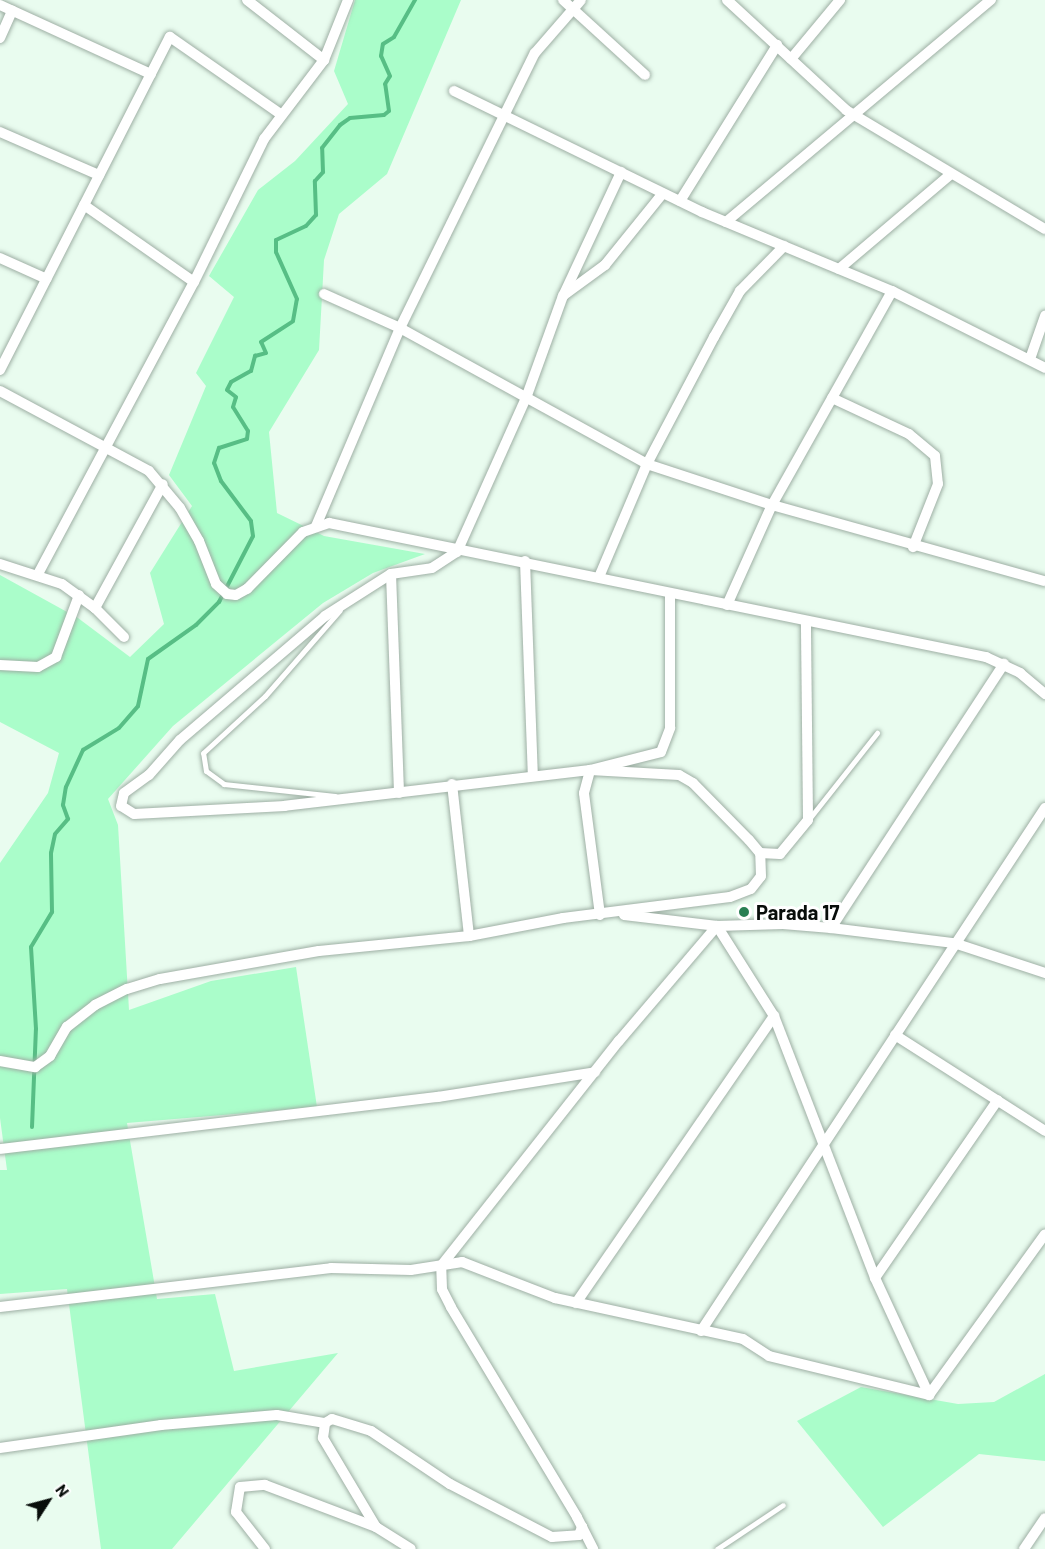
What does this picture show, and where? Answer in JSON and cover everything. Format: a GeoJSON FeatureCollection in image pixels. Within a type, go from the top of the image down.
{"type":"FeatureCollection","features":[{"type":"Feature","properties":{"kind":"street"},"geometry":{"type":"LineString","coordinates":[[248,0],[324,60]]}},
{"type":"Feature","properties":{"kind":"street"},"geometry":{"type":"LineString","coordinates":[[38,574],[194,282],[264,139],[324,60],[348,0]]}},
{"type":"Feature","properties":{"kind":"street"},"geometry":{"type":"LineString","coordinates":[[563,0],[645,75]]}},
{"type":"Feature","properties":{"kind":"street"},"geometry":{"type":"LineString","coordinates":[[316,526],[400,328],[535,53],[581,0]]}},
{"type":"Feature","properties":{"kind":"street"},"geometry":{"type":"LineString","coordinates":[[727,0],[853,115],[1045,229]]}},
{"type":"Feature","properties":{"kind":"street"},"geometry":{"type":"LineString","coordinates":[[790,59],[840,0]]}},
{"type":"Feature","properties":{"kind":"street"},"geometry":{"type":"LineString","coordinates":[[726,222],[991,0]]}},
{"type":"Feature","properties":{"kind":"street"},"geometry":{"type":"LineString","coordinates":[[0,5],[151,74]]}},
{"type":"Feature","properties":{"kind":"street"},"geometry":{"type":"LineString","coordinates":[[0,38],[12,11]]}},
{"type":"Feature","properties":{"kind":"street"},"geometry":{"type":"LineString","coordinates":[[0,370],[170,37],[282,115]]}},
{"type":"Feature","properties":{"kind":"street"},"geometry":{"type":"LineString","coordinates":[[680,201],[777,45]]}},
{"type":"Feature","properties":{"kind":"street"},"geometry":{"type":"LineString","coordinates":[[454,91],[680,201],[892,291],[1045,368]]}},
{"type":"Feature","properties":{"kind":"street"},"geometry":{"type":"LineString","coordinates":[[0,132],[99,175]]}},
{"type":"Feature","properties":{"kind":"street"},"geometry":{"type":"LineString","coordinates":[[621,172],[563,296],[526,398],[457,552],[432,568],[391,574],[325,616],[180,740],[149,775],[124,793],[121,806],[134,814],[234,810],[590,770],[661,752],[670,728],[670,593]]}},
{"type":"Feature","properties":{"kind":"street"},"geometry":{"type":"LineString","coordinates":[[839,269],[951,174]]}},
{"type":"Feature","properties":{"kind":"street"},"geometry":{"type":"LineString","coordinates":[[563,296],[604,265],[663,192]]}},
{"type":"Feature","properties":{"kind":"street"},"geometry":{"type":"LineString","coordinates":[[84,205],[194,282]]}},
{"type":"Feature","properties":{"kind":"street"},"geometry":{"type":"LineString","coordinates":[[599,577],[647,464],[740,291],[784,246]]}},
{"type":"Feature","properties":{"kind":"street"},"geometry":{"type":"LineString","coordinates":[[0,258],[47,279]]}},
{"type":"Feature","properties":{"kind":"street"},"geometry":{"type":"LineString","coordinates":[[727,605],[772,505],[892,291]]}},
{"type":"Feature","properties":{"kind":"street"},"geometry":{"type":"LineString","coordinates":[[324,294],[400,328],[647,464],[772,505],[913,547],[1045,582]]}},
{"type":"Feature","properties":{"kind":"street"},"geometry":{"type":"LineString","coordinates":[[1030,360],[1045,316]]}},
{"type":"Feature","properties":{"kind":"street"},"geometry":{"type":"LineString","coordinates":[[0,391],[105,450],[149,471],[163,484],[199,541],[216,584],[226,594],[236,595],[247,589],[290,542],[316,526],[329,523],[457,552],[525,561],[1004,664],[1045,694]]}},
{"type":"Feature","properties":{"kind":"street"},"geometry":{"type":"LineString","coordinates":[[832,398],[909,434],[935,456],[938,484],[913,547]]}},
{"type":"Feature","properties":{"kind":"street"},"geometry":{"type":"LineString","coordinates":[[95,608],[163,484]]}},
{"type":"Feature","properties":{"kind":"street"},"geometry":{"type":"LineString","coordinates":[[525,561],[532,776]]}},
{"type":"Feature","properties":{"kind":"street"},"geometry":{"type":"LineString","coordinates":[[0,564],[38,574],[79,595],[124,637]]}},
{"type":"Feature","properties":{"kind":"street"},"geometry":{"type":"LineString","coordinates":[[391,574],[399,793]]}},
{"type":"Feature","properties":{"kind":"street"},"geometry":{"type":"LineString","coordinates":[[0,665],[38,667],[56,657],[79,595]]}},
{"type":"Feature","properties":{"kind":"street"},"geometry":{"type":"LineString","coordinates":[[760,854],[780,854],[808,819],[806,621]]}},
{"type":"Feature","properties":{"kind":"street"},"geometry":{"type":"LineString","coordinates":[[831,928],[1004,664]]}},
{"type":"Feature","properties":{"kind":"street"},"geometry":{"type":"LineString","coordinates":[[0,1061],[34,1067],[50,1056],[67,1027],[95,1005],[127,989],[160,979],[320,951],[469,936],[563,918],[612,914],[730,897],[751,889],[760,876],[760,854],[729,817],[693,783],[679,775],[590,770]]}},
{"type":"Feature","properties":{"kind":"street"},"geometry":{"type":"LineString","coordinates":[[590,770],[584,794],[600,915]]}},
{"type":"Feature","properties":{"kind":"street"},"geometry":{"type":"LineString","coordinates":[[452,784],[469,936]]}},
{"type":"Feature","properties":{"kind":"street"},"geometry":{"type":"LineString","coordinates":[[701,1330],[1045,808]]}},
{"type":"Feature","properties":{"kind":"street"},"geometry":{"type":"LineString","coordinates":[[612,914],[717,926],[783,924],[831,928],[954,943],[1045,973]]}},
{"type":"Feature","properties":{"kind":"street"},"geometry":{"type":"LineString","coordinates":[[717,926],[774,1016],[822,1148],[875,1278],[929,1395]]}},
{"type":"Feature","properties":{"kind":"street"},"geometry":{"type":"LineString","coordinates":[[593,1549],[451,1307],[442,1289],[441,1266],[595,1072],[717,926]]}},
{"type":"Feature","properties":{"kind":"street"},"geometry":{"type":"LineString","coordinates":[[576,1303],[774,1016]]}},
{"type":"Feature","properties":{"kind":"street"},"geometry":{"type":"LineString","coordinates":[[896,1035],[1045,1131]]}},
{"type":"Feature","properties":{"kind":"street"},"geometry":{"type":"LineString","coordinates":[[0,1149],[438,1097],[595,1072]]}},
{"type":"Feature","properties":{"kind":"street"},"geometry":{"type":"LineString","coordinates":[[875,1278],[998,1100]]}},
{"type":"Feature","properties":{"kind":"street"},"geometry":{"type":"LineString","coordinates":[[929,1395],[1045,1234]]}},
{"type":"Feature","properties":{"kind":"street"},"geometry":{"type":"LineString","coordinates":[[0,1307],[331,1268],[441,1266],[462,1262],[576,1303],[743,1339],[769,1356],[929,1395]]}},
{"type":"Feature","properties":{"kind":"street"},"geometry":{"type":"LineString","coordinates":[[0,1448],[161,1425],[277,1415],[325,1423],[342,1421],[371,1431],[450,1484],[552,1537],[579,1535],[582,1527]]}},
{"type":"Feature","properties":{"kind":"street"},"geometry":{"type":"LineString","coordinates":[[325,1423],[323,1438],[376,1527]]}},
{"type":"Feature","properties":{"kind":"street"},"geometry":{"type":"LineString","coordinates":[[265,1549],[236,1512],[240,1486],[265,1485],[376,1527],[411,1549]]}},
{"type":"Feature","properties":{"kind":"street"},"geometry":{"type":"LineString","coordinates":[[1024,1549],[1045,1518]]}},
{"type":"Feature","properties":{"kind":"street"},"geometry":{"type":"LineString","coordinates":[[1038,1529],[1045,1539]]}},
{"type":"Feature","properties":{"kind":"lane"},"geometry":{"type":"LineString","coordinates":[[340,797],[224,784],[206,771],[203,753],[265,696],[346,602]]}},
{"type":"Feature","properties":{"kind":"lane"},"geometry":{"type":"LineString","coordinates":[[808,819],[877,733]]}},
{"type":"Feature","properties":{"kind":"lane"},"geometry":{"type":"LineString","coordinates":[[717,1549],[783,1505]]}},
{"type":"Feature","properties":{"kind":"green space"},"geometry":{"type":"Polygon","coordinates":[[[355,0],[461,0],[387,174],[339,214],[324,260],[319,350],[269,432],[277,513],[324,536],[425,554],[373,573],[323,603],[173,726],[108,799],[118,825],[129,1010],[211,981],[296,967],[317,1107],[127,1123],[157,1299],[215,1294],[234,1371],[338,1353],[172,1549],[101,1549],[67,1289],[0,1294],[0,1170],[7,1170],[0,1118],[0,863],[48,793],[59,753],[0,722],[0,575],[78,618],[130,657],[164,624],[150,573],[192,506],[169,475],[206,386],[196,373],[234,297],[209,276],[258,190],[295,161],[348,104],[334,71],[355,0]]]}},
{"type":"Feature","properties":{"kind":"green space"},"geometry":{"type":"Polygon","coordinates":[[[1045,1374],[1045,1461],[979,1454],[883,1527],[797,1421],[861,1387],[958,1404],[994,1402],[1045,1374]]]}},
{"type":"Feature","properties":{"kind":"waterway"},"geometry":{"type":"LineString","coordinates":[[32,1127],[36,1029],[31,947],[52,912],[51,853],[55,834],[68,819],[63,805],[66,787],[83,750],[119,728],[138,706],[148,659],[196,625],[219,602],[253,536],[251,521],[221,481],[214,463],[219,448],[247,439],[248,431],[233,407],[236,397],[227,390],[231,382],[251,371],[255,356],[266,353],[261,342],[293,321],[297,299],[276,252],[276,240],[306,226],[316,215],[315,181],[323,172],[322,148],[340,125],[350,118],[384,115],[389,111],[385,84],[390,76],[381,56],[383,44],[394,37],[415,0]]}},
{"type":"Feature","properties":{"kind":"place","name":"Parada 17"},"geometry":{"type":"Point","coordinates":[744,912]}}]}
